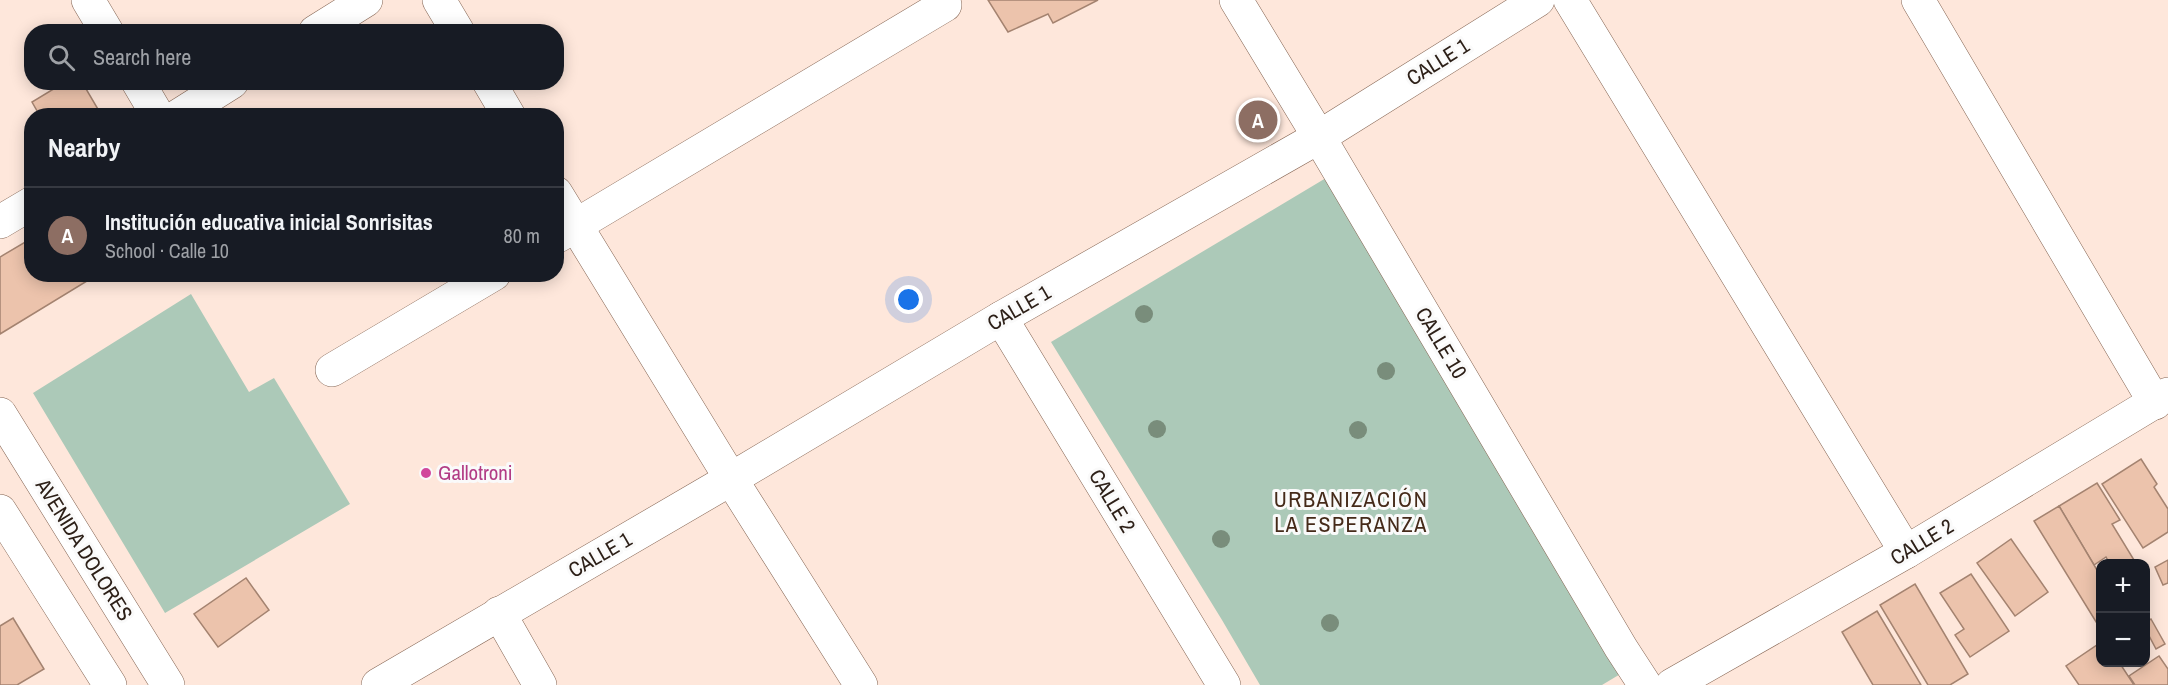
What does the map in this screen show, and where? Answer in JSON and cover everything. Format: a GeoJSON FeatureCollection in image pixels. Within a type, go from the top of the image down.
{"type":"FeatureCollection","features":[{"type":"Feature","properties":{"kind":"street"},"geometry":{"type":"LineString","coordinates":[[88,0],[102,24]]}},
{"type":"Feature","properties":{"kind":"street"},"geometry":{"type":"LineString","coordinates":[[328,24],[366,0]]}},
{"type":"Feature","properties":{"kind":"street"},"geometry":{"type":"LineString","coordinates":[[439,0],[453,24]]}},
{"type":"Feature","properties":{"kind":"street","name":"CALLE 10"},"geometry":{"type":"LineString","coordinates":[[1236,0],[1645,685]]}},
{"type":"Feature","properties":{"kind":"street","name":"CALLE 1"},"geometry":{"type":"LineString","coordinates":[[378,685],[1001,318],[1319,137],[1538,0]]}},
{"type":"Feature","properties":{"kind":"street"},"geometry":{"type":"LineString","coordinates":[[1570,0],[1906,552]]}},
{"type":"Feature","properties":{"kind":"street"},"geometry":{"type":"LineString","coordinates":[[1918,0],[2161,398]]}},
{"type":"Feature","properties":{"kind":"street"},"geometry":{"type":"LineString","coordinates":[[861,685],[731,479],[566,231],[945,6]]}},
{"type":"Feature","properties":{"kind":"street"},"geometry":{"type":"LineString","coordinates":[[143,90],[153,108]]}},
{"type":"Feature","properties":{"kind":"street"},"geometry":{"type":"LineString","coordinates":[[191,108],[219,90]]}},
{"type":"Feature","properties":{"kind":"street"},"geometry":{"type":"LineString","coordinates":[[494,90],[505,108]]}},
{"type":"Feature","properties":{"kind":"street"},"geometry":{"type":"LineString","coordinates":[[0,222],[24,208]]}},
{"type":"Feature","properties":{"kind":"street"},"geometry":{"type":"LineString","coordinates":[[332,370],[480,282]]}},
{"type":"Feature","properties":{"kind":"street","name":"CALLE 2"},"geometry":{"type":"LineString","coordinates":[[1001,318],[1224,685]]}},
{"type":"Feature","properties":{"kind":"street","name":"CALLE 2"},"geometry":{"type":"LineString","coordinates":[[1672,685],[1906,552],[2161,398]]}},
{"type":"Feature","properties":{"kind":"street","name":"AVENIDA DOLORES"},"geometry":{"type":"LineString","coordinates":[[0,414],[168,685]]}},
{"type":"Feature","properties":{"kind":"street"},"geometry":{"type":"LineString","coordinates":[[0,511],[110,685]]}},
{"type":"Feature","properties":{"kind":"street"},"geometry":{"type":"LineString","coordinates":[[499,614],[540,685]]}},
{"type":"Feature","properties":{"kind":"green space"},"geometry":{"type":"Polygon","coordinates":[[[1331,175],[1622,673],[1602,685],[1260,685],[1051,342],[1331,175]]]}},
{"type":"Feature","properties":{"kind":"green space"},"geometry":{"type":"Polygon","coordinates":[[[191,294],[249,392],[274,378],[350,504],[165,613],[33,393],[191,294]]]}},
{"type":"Feature","properties":{"kind":"building"},"geometry":{"type":"Polygon","coordinates":[[[988,0],[1098,0],[1053,23],[1048,14],[1008,32],[988,0]]]}},
{"type":"Feature","properties":{"kind":"building"},"geometry":{"type":"Polygon","coordinates":[[[52,90],[87,90],[97,108],[35,108],[32,102],[52,90]]]}},
{"type":"Feature","properties":{"kind":"building"},"geometry":{"type":"Polygon","coordinates":[[[24,243],[24,282],[85,282],[0,334],[0,257],[24,243]]]}},
{"type":"Feature","properties":{"kind":"building"},"geometry":{"type":"Polygon","coordinates":[[[2141,459],[2157,484],[2154,487],[2168,509],[2168,532],[2143,548],[2102,484],[2141,459]]]}},
{"type":"Feature","properties":{"kind":"building"},"geometry":{"type":"Polygon","coordinates":[[[2097,483],[2120,520],[2112,524],[2133,559],[2107,559],[2106,557],[2096,559],[2094,565],[2059,506],[2097,483]]]}},
{"type":"Feature","properties":{"kind":"building"},"geometry":{"type":"Polygon","coordinates":[[[2059,506],[2096,568],[2096,622],[2034,521],[2059,506]]]}},
{"type":"Feature","properties":{"kind":"building"},"geometry":{"type":"Polygon","coordinates":[[[2011,539],[2048,592],[2015,616],[1977,563],[2011,539]]]}},
{"type":"Feature","properties":{"kind":"building"},"geometry":{"type":"Polygon","coordinates":[[[2168,560],[2168,583],[2163,585],[2155,567],[2168,560]]]}},
{"type":"Feature","properties":{"kind":"building"},"geometry":{"type":"Polygon","coordinates":[[[1971,574],[2009,631],[1970,657],[1955,635],[1964,629],[1940,593],[1971,574]]]}},
{"type":"Feature","properties":{"kind":"building"},"geometry":{"type":"Polygon","coordinates":[[[246,578],[269,610],[218,647],[194,614],[246,578]]]}},
{"type":"Feature","properties":{"kind":"building"},"geometry":{"type":"Polygon","coordinates":[[[1915,584],[1968,674],[1950,685],[1928,685],[1880,605],[1915,584]]]}},
{"type":"Feature","properties":{"kind":"building"},"geometry":{"type":"Polygon","coordinates":[[[1877,611],[1921,685],[1873,685],[1842,632],[1877,611]]]}},
{"type":"Feature","properties":{"kind":"building"},"geometry":{"type":"Polygon","coordinates":[[[13,618],[44,669],[17,685],[0,685],[0,626],[13,618]]]}},
{"type":"Feature","properties":{"kind":"building"},"geometry":{"type":"Polygon","coordinates":[[[2150,620],[2165,644],[2156,649],[2150,638],[2150,620]]]}},
{"type":"Feature","properties":{"kind":"building"},"geometry":{"type":"Polygon","coordinates":[[[2096,646],[2096,667],[2122,667],[2134,685],[2079,685],[2066,666],[2096,646]]]}},
{"type":"Feature","properties":{"kind":"building"},"geometry":{"type":"Polygon","coordinates":[[[2159,656],[2168,669],[2168,685],[2135,685],[2129,676],[2142,667],[2150,667],[2150,662],[2159,656]]]}},
{"type":"Feature","properties":{"kind":"place","name":"Institución educativa inicial Sonrisitas"},"geometry":{"type":"Point","coordinates":[1258,120]}},
{"type":"Feature","properties":{"kind":"place","name":"Gallotroni"},"geometry":{"type":"Point","coordinates":[426,473]}},
{"type":"Feature","properties":{"kind":"district","name":"URBANIZACIÓN LA ESPERANZA"},"geometry":{"type":"Point","coordinates":[1351,512]}}]}
